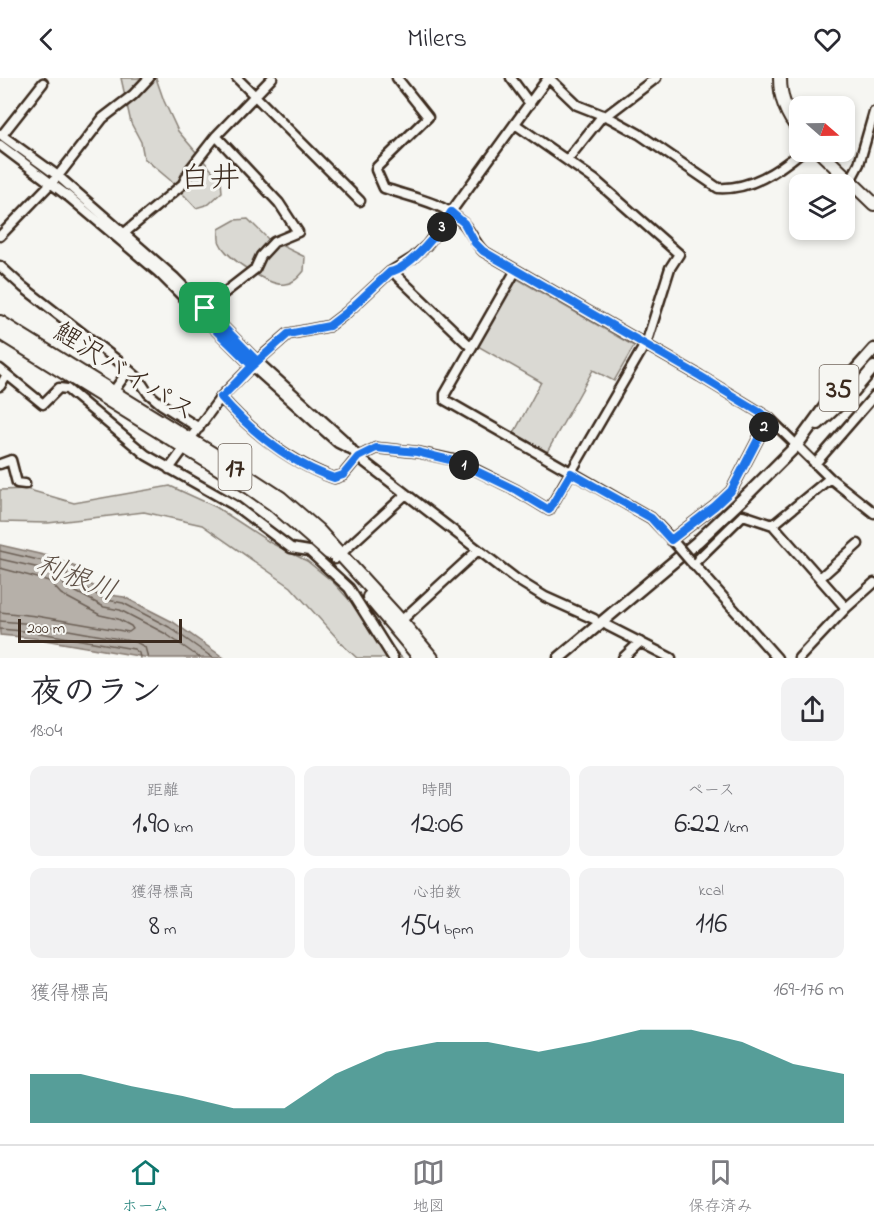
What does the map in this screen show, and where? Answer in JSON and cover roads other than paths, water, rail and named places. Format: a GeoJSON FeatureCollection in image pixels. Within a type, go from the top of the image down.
{"type":"FeatureCollection","features":[{"type":"Feature","properties":{"kind":"highway"},"geometry":{"type":"LineString","coordinates":[[780,78],[784,104],[789,115]]}},
{"type":"Feature","properties":{"kind":"highway"},"geometry":{"type":"LineString","coordinates":[[830,162],[843,174]]}},
{"type":"Feature","properties":{"kind":"highway"},"geometry":{"type":"LineString","coordinates":[[855,186],[874,204]]}},
{"type":"Feature","properties":{"kind":"highway","name":"鯉沢バイパス"},"geometry":{"type":"LineString","coordinates":[[0,322],[109,395]]}},
{"type":"Feature","properties":{"kind":"highway","name":"鯉沢バイパス"},"geometry":{"type":"LineString","coordinates":[[0,333],[109,395],[187,443],[273,504],[338,557],[401,621],[432,658]]}},
{"type":"Feature","properties":{"kind":"highway","name":"鯉沢バイパス"},"geometry":{"type":"LineString","coordinates":[[338,557],[420,658]]}},
{"type":"Feature","properties":{"kind":"main road","name":"35"},"geometry":{"type":"LineString","coordinates":[[559,658],[697,542],[797,445],[834,394],[874,349]]}},
{"type":"Feature","properties":{"kind":"main road","name":"35"},"geometry":{"type":"LineString","coordinates":[[808,432],[847,398],[874,366]]}},
{"type":"Feature","properties":{"kind":"street"},"geometry":{"type":"LineString","coordinates":[[0,236],[54,180],[104,118],[133,95],[149,78]]}},
{"type":"Feature","properties":{"kind":"street"},"geometry":{"type":"LineString","coordinates":[[237,78],[360,201]]}},
{"type":"Feature","properties":{"kind":"street"},"geometry":{"type":"LineString","coordinates":[[121,235],[183,184],[191,168],[216,136],[272,78]]}},
{"type":"Feature","properties":{"kind":"street"},"geometry":{"type":"LineString","coordinates":[[397,78],[428,117],[376,170],[384,189],[447,209],[464,223],[475,243],[483,251],[769,418],[830,478],[873,509]]}},
{"type":"Feature","properties":{"kind":"street"},"geometry":{"type":"LineString","coordinates":[[512,78],[530,104]]}},
{"type":"Feature","properties":{"kind":"street"},"geometry":{"type":"LineString","coordinates":[[169,469],[221,397],[288,334],[329,326],[390,272],[395,271],[427,245],[548,78],[577,105],[605,116],[639,134],[718,188],[768,177],[789,161]]}},
{"type":"Feature","properties":{"kind":"street"},"geometry":{"type":"LineString","coordinates":[[567,160],[605,116],[656,78]]}},
{"type":"Feature","properties":{"kind":"street"},"geometry":{"type":"LineString","coordinates":[[43,83],[1,134],[121,235],[201,310],[254,364],[405,495],[516,579],[545,597],[594,619]]}},
{"type":"Feature","properties":{"kind":"street"},"geometry":{"type":"LineString","coordinates":[[854,174],[859,164],[874,112]]}},
{"type":"Feature","properties":{"kind":"street"},"geometry":{"type":"LineString","coordinates":[[221,397],[256,433],[296,459],[327,475],[339,477],[356,454],[376,448],[417,452],[458,462],[516,490],[549,510],[643,344],[647,341],[670,268],[679,254],[595,180],[515,124]]}},
{"type":"Feature","properties":{"kind":"street"},"geometry":{"type":"LineString","coordinates":[[201,310],[255,269],[261,256],[274,242],[298,232],[279,203],[216,136]]}},
{"type":"Feature","properties":{"kind":"street"},"geometry":{"type":"LineString","coordinates":[[0,145],[54,180]]}},
{"type":"Feature","properties":{"kind":"street"},"geometry":{"type":"LineString","coordinates":[[0,266],[23,287],[138,378],[148,393],[161,404],[199,428]]}},
{"type":"Feature","properties":{"kind":"street"},"geometry":{"type":"LineString","coordinates":[[516,270],[445,394],[445,400],[651,518],[777,658]]}},
{"type":"Feature","properties":{"kind":"street"},"geometry":{"type":"LineString","coordinates":[[395,271],[397,276],[471,347]]}},
{"type":"Feature","properties":{"kind":"street"},"geometry":{"type":"LineString","coordinates":[[95,414],[128,371]]}},
{"type":"Feature","properties":{"kind":"street"},"geometry":{"type":"LineString","coordinates":[[0,386],[4,372],[43,404],[59,388],[63,387],[146,455],[234,505],[291,548],[309,551],[349,588],[393,658]]}},
{"type":"Feature","properties":{"kind":"street"},"geometry":{"type":"LineString","coordinates":[[815,464],[874,396]]}},
{"type":"Feature","properties":{"kind":"street"},"geometry":{"type":"LineString","coordinates":[[672,540],[731,491],[769,418]]}},
{"type":"Feature","properties":{"kind":"street"},"geometry":{"type":"LineString","coordinates":[[0,464],[11,460],[17,483],[25,484]]}},
{"type":"Feature","properties":{"kind":"street"},"geometry":{"type":"LineString","coordinates":[[773,525],[830,478]]}},
{"type":"Feature","properties":{"kind":"street"},"geometry":{"type":"LineString","coordinates":[[338,557],[405,495]]}},
{"type":"Feature","properties":{"kind":"street"},"geometry":{"type":"LineString","coordinates":[[692,563],[743,515],[773,525],[846,608]]}},
{"type":"Feature","properties":{"kind":"street"},"geometry":{"type":"LineString","coordinates":[[820,578],[858,544]]}},
{"type":"Feature","properties":{"kind":"street"},"geometry":{"type":"LineString","coordinates":[[401,621],[477,551]]}},
{"type":"Feature","properties":{"kind":"street"},"geometry":{"type":"LineString","coordinates":[[798,658],[846,608],[874,583]]}},
{"type":"Feature","properties":{"kind":"street"},"geometry":{"type":"LineString","coordinates":[[608,626],[670,658]]}},
{"type":"Feature","properties":{"kind":"street"},"geometry":{"type":"LineString","coordinates":[[623,658],[634,655],[640,642]]}},
{"type":"Feature","properties":{"kind":"water"},"geometry":{"type":"Polygon","coordinates":[[[0,545],[48,556],[76,567],[71,574],[110,595],[124,597],[173,622],[224,658],[150,658],[33,638],[0,635],[0,545]]]}},
{"type":"Feature","properties":{"kind":"waterway"},"geometry":{"type":"LineString","coordinates":[[40,168],[51,177]]}},
{"type":"Feature","properties":{"kind":"waterway"},"geometry":{"type":"LineString","coordinates":[[57,181],[85,205]]}},
{"type":"Feature","properties":{"kind":"district","name":"白井"},"geometry":{"type":"Point","coordinates":[210,177]}},
{"type":"Feature","properties":{"kind":"water label","name":"利根川"},"geometry":{"type":"Point","coordinates":[77,576]}}]}
